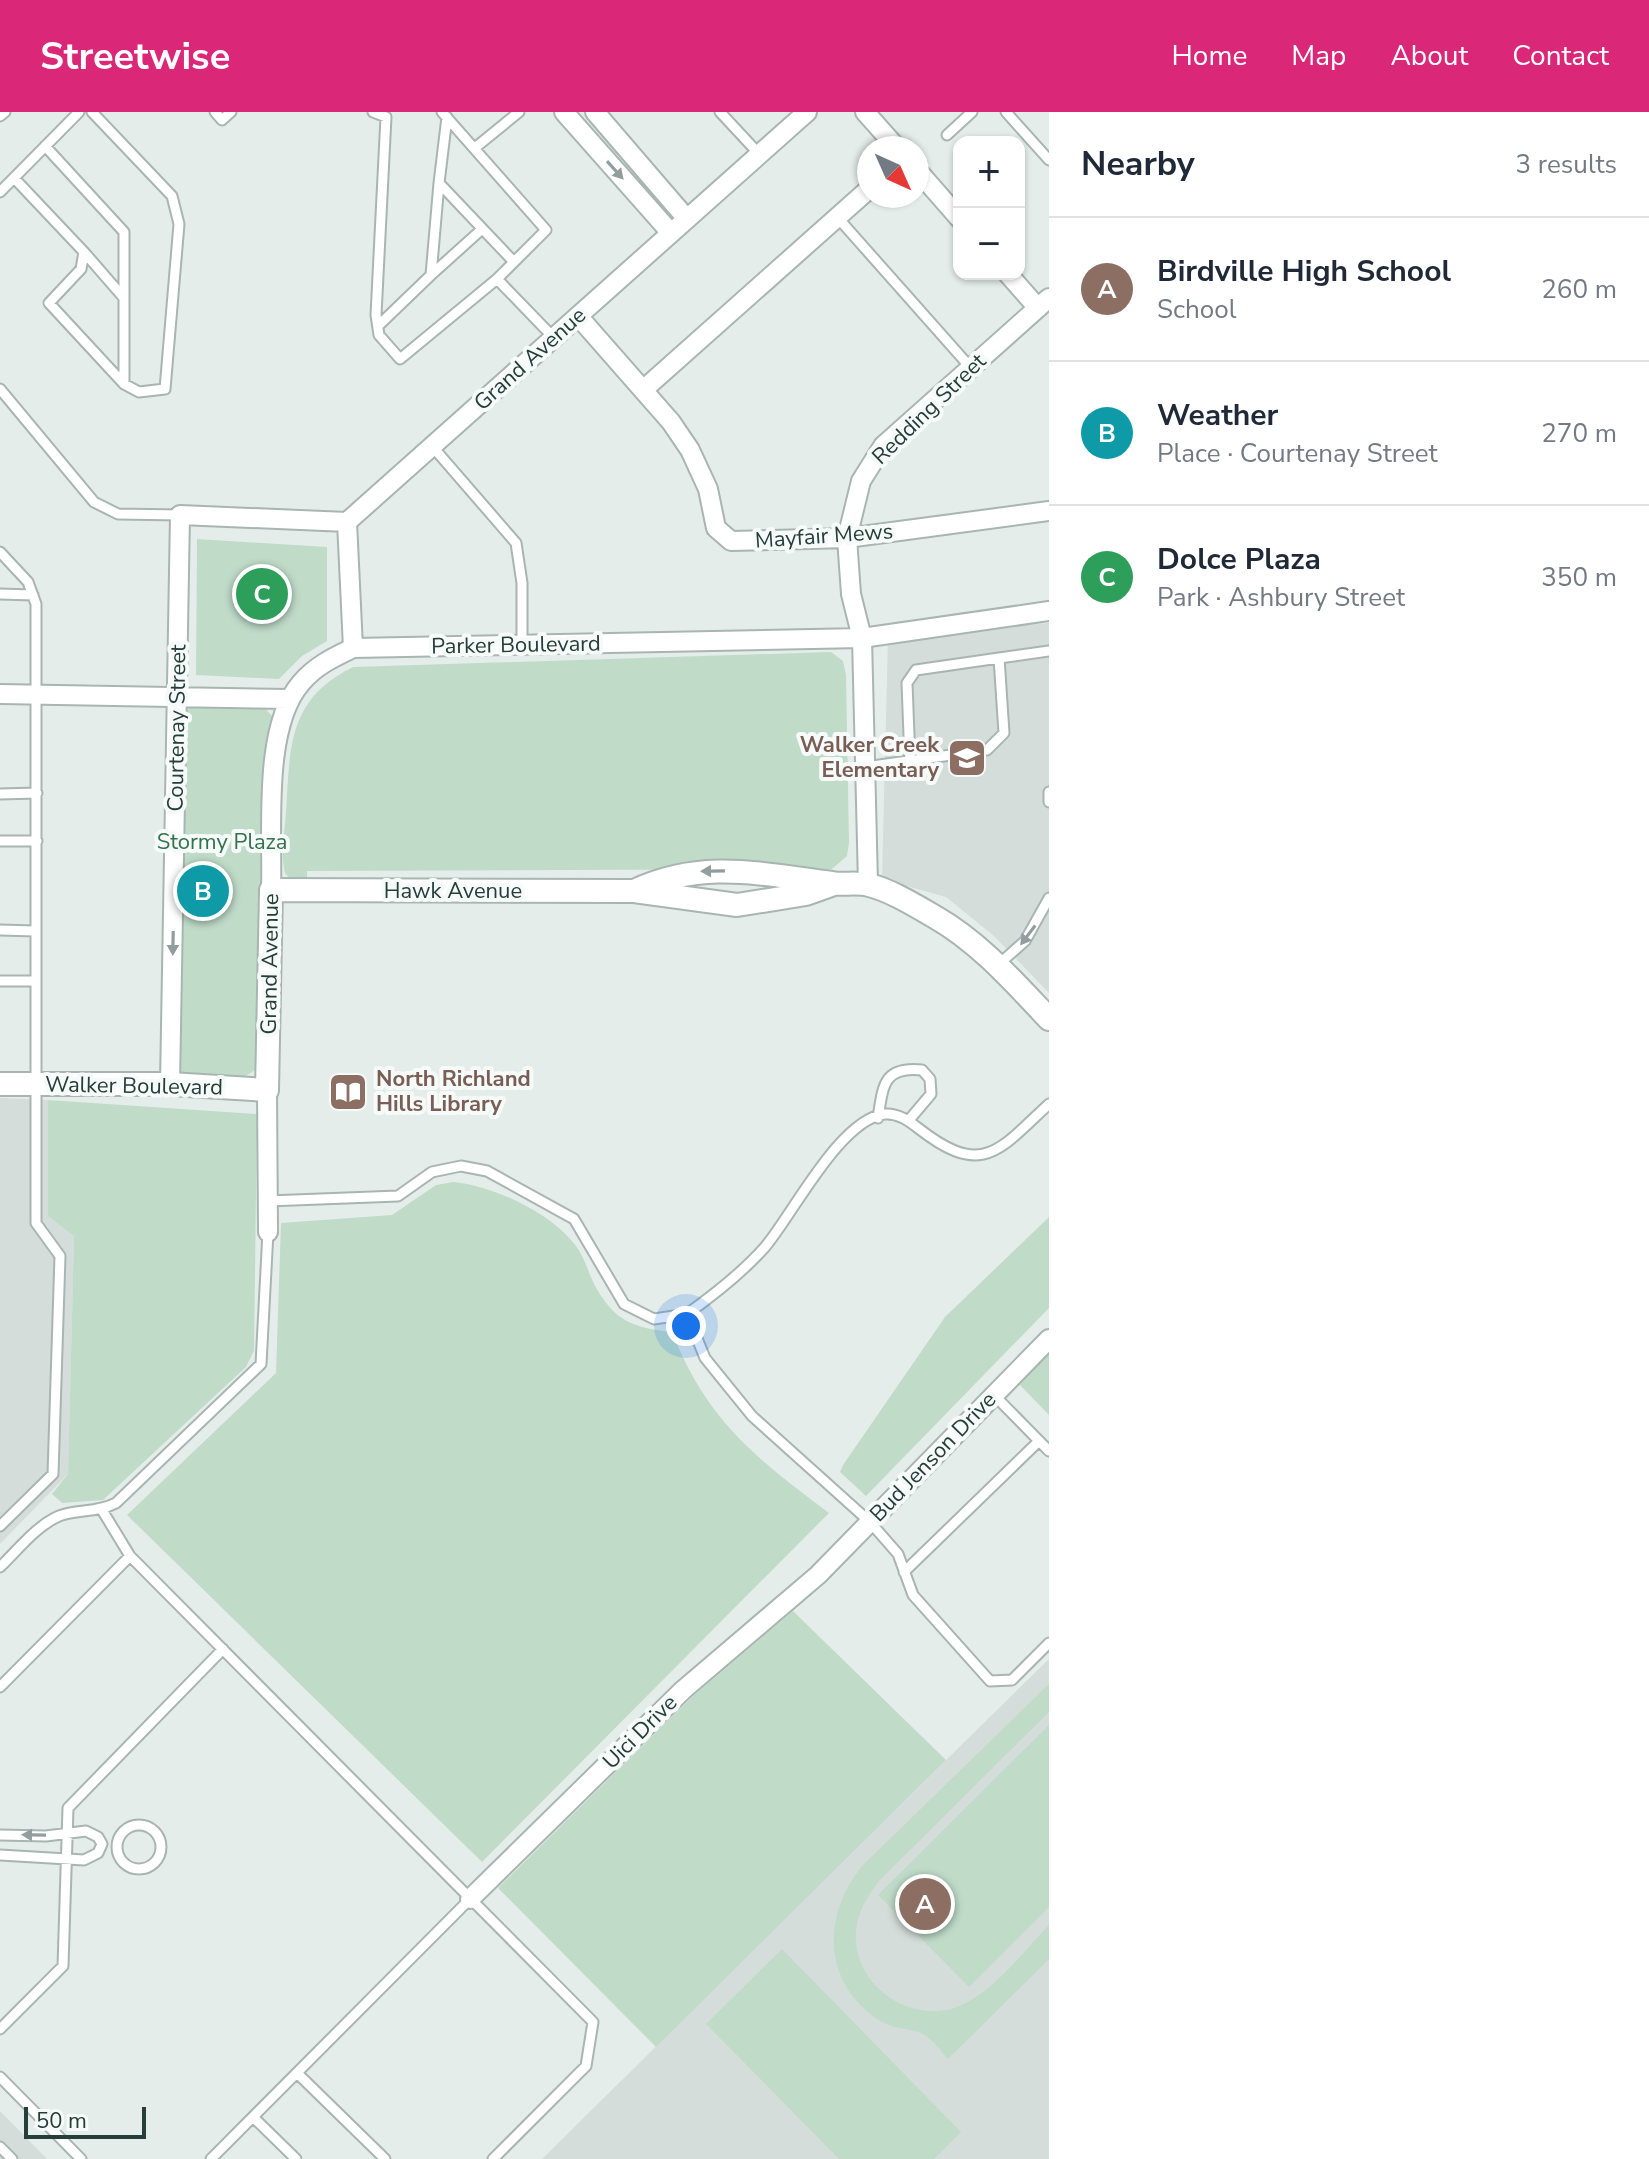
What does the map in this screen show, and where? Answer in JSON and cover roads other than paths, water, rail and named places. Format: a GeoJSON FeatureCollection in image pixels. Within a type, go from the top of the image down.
{"type":"FeatureCollection","features":[{"type":"Feature","properties":{"kind":"street"},"geometry":{"type":"LineString","coordinates":[[564,112],[671,233]]}},
{"type":"Feature","properties":{"kind":"street"},"geometry":{"type":"LineString","coordinates":[[595,112],[687,219]]}},
{"type":"Feature","properties":{"kind":"street","name":"Grand Avenue"},"geometry":{"type":"LineString","coordinates":[[347,522],[807,112]]}},
{"type":"Feature","properties":{"kind":"street"},"geometry":{"type":"LineString","coordinates":[[865,112],[886,136]]}},
{"type":"Feature","properties":{"kind":"street"},"geometry":{"type":"LineString","coordinates":[[929,184],[953,211]]}},
{"type":"Feature","properties":{"kind":"street"},"geometry":{"type":"LineString","coordinates":[[643,390],[857,200]]}},
{"type":"Feature","properties":{"kind":"street"},"geometry":{"type":"LineString","coordinates":[[1015,280],[1043,303]]}},
{"type":"Feature","properties":{"kind":"street","name":"Redding Street"},"geometry":{"type":"LineString","coordinates":[[868,884],[862,638],[851,594],[847,538],[869,463],[883,446],[1043,303]]}},
{"type":"Feature","properties":{"kind":"street","name":"Mayfair Mews"},"geometry":{"type":"LineString","coordinates":[[578,316],[643,390],[690,450],[708,489],[716,528],[731,541],[770,543],[847,538],[1049,511]]}},
{"type":"Feature","properties":{"kind":"street"},"geometry":{"type":"LineString","coordinates":[[180,515],[347,522],[353,648]]}},
{"type":"Feature","properties":{"kind":"street","name":"Courtenay Street"},"geometry":{"type":"LineString","coordinates":[[170,1084],[180,515]]}},
{"type":"Feature","properties":{"kind":"street","name":"Parker Boulevard"},"geometry":{"type":"LineString","coordinates":[[289,699],[321,665],[353,648],[862,638],[1049,611]]}},
{"type":"Feature","properties":{"kind":"street"},"geometry":{"type":"LineString","coordinates":[[0,694],[289,699]]}},
{"type":"Feature","properties":{"kind":"street","name":"Grand Avenue"},"geometry":{"type":"LineString","coordinates":[[268,1232],[267,1090],[275,762],[279,728],[289,699]]}},
{"type":"Feature","properties":{"kind":"street","name":"Hawk Avenue"},"geometry":{"type":"LineString","coordinates":[[634,891],[666,876],[691,872],[777,873],[834,884],[868,884],[936,917],[998,965],[1049,1019]]}},
{"type":"Feature","properties":{"kind":"street","name":"Hawk Avenue"},"geometry":{"type":"LineString","coordinates":[[271,890],[634,891],[737,905],[806,894],[834,884]]}},
{"type":"Feature","properties":{"kind":"street","name":"Walker Boulevard"},"geometry":{"type":"LineString","coordinates":[[0,1084],[170,1084],[267,1090]]}},
{"type":"Feature","properties":{"kind":"street","name":"Bud Jenson Drive"},"geometry":{"type":"LineString","coordinates":[[818,1575],[1049,1339]]}},
{"type":"Feature","properties":{"kind":"street","name":"Uici Drive"},"geometry":{"type":"LineString","coordinates":[[470,1899],[683,1690],[818,1575]]}},
{"type":"Feature","properties":{"kind":"lane"},"geometry":{"type":"LineString","coordinates":[[0,116],[5,112]]}},
{"type":"Feature","properties":{"kind":"lane"},"geometry":{"type":"LineString","coordinates":[[0,192],[79,112]]}},
{"type":"Feature","properties":{"kind":"lane"},"geometry":{"type":"LineString","coordinates":[[84,252],[81,269],[49,303],[124,384],[139,392],[165,389],[179,224],[172,196],[92,112]]}},
{"type":"Feature","properties":{"kind":"lane"},"geometry":{"type":"LineString","coordinates":[[215,112],[222,120],[231,112]]}},
{"type":"Feature","properties":{"kind":"lane"},"geometry":{"type":"LineString","coordinates":[[373,112],[389,114],[378,326],[379,335],[400,359],[497,279],[546,230],[444,114]]}},
{"type":"Feature","properties":{"kind":"lane"},"geometry":{"type":"LineString","coordinates":[[476,147],[519,112]]}},
{"type":"Feature","properties":{"kind":"lane"},"geometry":{"type":"LineString","coordinates":[[720,112],[760,155]]}},
{"type":"Feature","properties":{"kind":"lane"},"geometry":{"type":"LineString","coordinates":[[947,135],[972,112]]}},
{"type":"Feature","properties":{"kind":"lane"},"geometry":{"type":"LineString","coordinates":[[1006,112],[1049,160]]}},
{"type":"Feature","properties":{"kind":"lane"},"geometry":{"type":"LineString","coordinates":[[431,275],[444,114]]}},
{"type":"Feature","properties":{"kind":"lane"},"geometry":{"type":"LineString","coordinates":[[45,146],[124,232],[124,384]]}},
{"type":"Feature","properties":{"kind":"lane"},"geometry":{"type":"LineString","coordinates":[[14,178],[124,298]]}},
{"type":"Feature","properties":{"kind":"lane"},"geometry":{"type":"LineString","coordinates":[[439,183],[514,262]]}},
{"type":"Feature","properties":{"kind":"lane"},"geometry":{"type":"LineString","coordinates":[[838,218],[971,368]]}},
{"type":"Feature","properties":{"kind":"lane"},"geometry":{"type":"LineString","coordinates":[[378,326],[481,230]]}},
{"type":"Feature","properties":{"kind":"lane"},"geometry":{"type":"LineString","coordinates":[[497,279],[554,338]]}},
{"type":"Feature","properties":{"kind":"lane"},"geometry":{"type":"LineString","coordinates":[[0,389],[94,502],[118,514],[180,515]]}},
{"type":"Feature","properties":{"kind":"lane"},"geometry":{"type":"LineString","coordinates":[[432,446],[516,543],[522,583],[522,644]]}},
{"type":"Feature","properties":{"kind":"lane"},"geometry":{"type":"LineString","coordinates":[[0,552],[28,582],[36,604],[36,1223],[60,1256],[53,1474],[0,1526]]}},
{"type":"Feature","properties":{"kind":"lane"},"geometry":{"type":"LineString","coordinates":[[0,594],[33,595]]}},
{"type":"Feature","properties":{"kind":"lane"},"geometry":{"type":"LineString","coordinates":[[910,762],[907,683],[916,670],[1049,651]]}},
{"type":"Feature","properties":{"kind":"lane"},"geometry":{"type":"LineString","coordinates":[[865,767],[987,750],[1004,733],[999,658]]}},
{"type":"Feature","properties":{"kind":"lane"},"geometry":{"type":"LineString","coordinates":[[1049,792],[1049,802]]}},
{"type":"Feature","properties":{"kind":"lane"},"geometry":{"type":"LineString","coordinates":[[0,794],[37,793]]}},
{"type":"Feature","properties":{"kind":"lane"},"geometry":{"type":"LineString","coordinates":[[0,841],[37,841]]}},
{"type":"Feature","properties":{"kind":"lane"},"geometry":{"type":"LineString","coordinates":[[998,965],[1025,941],[1049,898]]}},
{"type":"Feature","properties":{"kind":"lane"},"geometry":{"type":"LineString","coordinates":[[0,930],[35,931]]}},
{"type":"Feature","properties":{"kind":"lane"},"geometry":{"type":"LineString","coordinates":[[0,981],[35,981]]}},
{"type":"Feature","properties":{"kind":"lane"},"geometry":{"type":"LineString","coordinates":[[878,1118],[883,1088],[891,1074],[904,1068],[922,1070],[930,1079],[931,1094],[909,1120]]}},
{"type":"Feature","properties":{"kind":"lane"},"geometry":{"type":"LineString","coordinates":[[268,1201],[398,1196],[432,1172],[461,1166],[487,1171],[574,1219],[624,1304],[654,1319],[687,1314],[728,1284],[766,1245],[810,1181],[852,1131],[885,1114],[909,1120],[961,1155],[979,1155],[1001,1150],[1049,1104]]}},
{"type":"Feature","properties":{"kind":"lane"},"geometry":{"type":"LineString","coordinates":[[0,1567],[41,1528],[60,1516],[102,1510],[126,1494],[261,1364],[268,1232]]}},
{"type":"Feature","properties":{"kind":"lane"},"geometry":{"type":"LineString","coordinates":[[687,1314],[705,1358],[752,1416],[870,1522],[898,1554],[913,1595],[990,1681],[1012,1680],[1049,1643]]}},
{"type":"Feature","properties":{"kind":"lane"},"geometry":{"type":"LineString","coordinates":[[994,1395],[1049,1451]]}},
{"type":"Feature","properties":{"kind":"lane"},"geometry":{"type":"LineString","coordinates":[[904,1572],[1039,1441]]}},
{"type":"Feature","properties":{"kind":"lane"},"geometry":{"type":"LineString","coordinates":[[102,1510],[130,1556],[593,2022],[586,2066],[493,2159]]}},
{"type":"Feature","properties":{"kind":"lane"},"geometry":{"type":"LineString","coordinates":[[0,1687],[130,1556]]}},
{"type":"Feature","properties":{"kind":"lane"},"geometry":{"type":"LineString","coordinates":[[0,2029],[63,1966],[68,1808],[223,1649]]}},
{"type":"Feature","properties":{"kind":"lane"},"geometry":{"type":"LineString","coordinates":[[145,1826],[157,1835],[161,1849],[155,1862],[136,1870],[124,1864],[117,1845],[130,1827],[145,1826]]}},
{"type":"Feature","properties":{"kind":"lane"},"geometry":{"type":"LineString","coordinates":[[0,1835],[46,1836],[67,1831],[90,1832],[102,1844],[117,1845]]}},
{"type":"Feature","properties":{"kind":"lane"},"geometry":{"type":"LineString","coordinates":[[0,1855],[46,1855],[67,1860],[92,1858],[102,1844]]}},
{"type":"Feature","properties":{"kind":"lane"},"geometry":{"type":"LineString","coordinates":[[211,2159],[470,1899]]}},
{"type":"Feature","properties":{"kind":"lane"},"geometry":{"type":"LineString","coordinates":[[297,2073],[385,2159]]}},
{"type":"Feature","properties":{"kind":"lane"},"geometry":{"type":"LineString","coordinates":[[0,2077],[81,2159]]}},
{"type":"Feature","properties":{"kind":"lane"},"geometry":{"type":"LineString","coordinates":[[253,2117],[296,2159]]}},
{"type":"Feature","properties":{"kind":"lane"},"geometry":{"type":"LineString","coordinates":[[0,2147],[12,2159]]}},
{"type":"Feature","properties":{"kind":"place","name":"Dolce Plaza"},"geometry":{"type":"Point","coordinates":[262,594]}},
{"type":"Feature","properties":{"kind":"place","name":"Walker Creek Elementary"},"geometry":{"type":"Point","coordinates":[967,758]}},
{"type":"Feature","properties":{"kind":"place","name":"Weather"},"geometry":{"type":"Point","coordinates":[203,891]}},
{"type":"Feature","properties":{"kind":"place","name":"North Richland Hills Library"},"geometry":{"type":"Point","coordinates":[348,1092]}},
{"type":"Feature","properties":{"kind":"place","name":"Birdville High School"},"geometry":{"type":"Point","coordinates":[925,1904]}},
{"type":"Feature","properties":{"kind":"park label","name":"Stormy Plaza"},"geometry":{"type":"Point","coordinates":[222,842]}}]}
